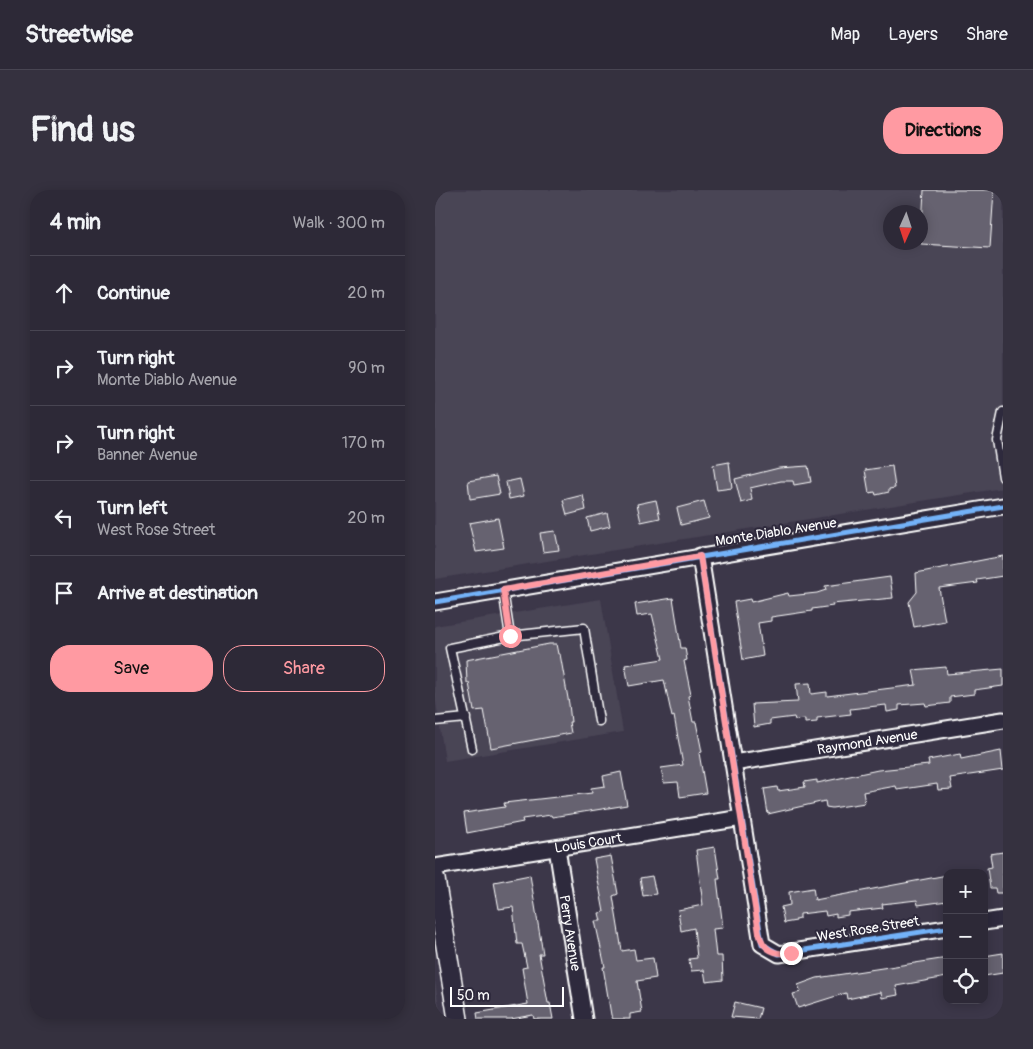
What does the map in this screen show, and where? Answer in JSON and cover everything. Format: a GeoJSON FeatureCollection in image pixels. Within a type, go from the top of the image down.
{"type":"FeatureCollection","features":[{"type":"Feature","properties":{"kind":"street","name":"Monte Diablo Avenue"},"geometry":{"type":"LineString","coordinates":[[435,602],[1003,506]]}},
{"type":"Feature","properties":{"kind":"street"},"geometry":{"type":"LineString","coordinates":[[700,556],[741,818]]}},
{"type":"Feature","properties":{"kind":"street","name":"Raymond Avenue"},"geometry":{"type":"LineString","coordinates":[[733,763],[1003,720]]}},
{"type":"Feature","properties":{"kind":"street","name":"Louis Court"},"geometry":{"type":"LineString","coordinates":[[435,867],[741,818]]}},
{"type":"Feature","properties":{"kind":"street","name":"West Rose Street"},"geometry":{"type":"LineString","coordinates":[[741,818],[759,933],[765,948],[779,954],[791,953],[943,929]]}},
{"type":"Feature","properties":{"kind":"street","name":"Perry Avenue"},"geometry":{"type":"LineString","coordinates":[[557,848],[584,1019]]}},
{"type":"Feature","properties":{"kind":"street"},"geometry":{"type":"LineString","coordinates":[[435,879],[457,1019]]}},
{"type":"Feature","properties":{"kind":"street"},"geometry":{"type":"LineString","coordinates":[[988,921],[1003,919]]}},
{"type":"Feature","properties":{"kind":"lane"},"geometry":{"type":"LineString","coordinates":[[1003,412],[997,440],[1003,477]]}},
{"type":"Feature","properties":{"kind":"lane"},"geometry":{"type":"LineString","coordinates":[[503,590],[510,636]]}},
{"type":"Feature","properties":{"kind":"lane"},"geometry":{"type":"LineString","coordinates":[[472,749],[451,648],[510,636],[584,628],[599,721]]}},
{"type":"Feature","properties":{"kind":"lane"},"geometry":{"type":"LineString","coordinates":[[435,721],[466,718]]}},
{"type":"Feature","properties":{"kind":"shaded area"},"geometry":{"type":"Polygon","coordinates":[[[435,190],[1003,190],[1003,488],[435,579],[435,190]]]}},
{"type":"Feature","properties":{"kind":"shaded area"},"geometry":{"type":"Polygon","coordinates":[[[601,599],[623,732],[445,761],[435,696],[435,626],[601,599]]]}},
{"type":"Feature","properties":{"kind":"shaded area"},"geometry":{"type":"Polygon","coordinates":[[[435,981],[441,1019],[435,1019],[435,981]]]}},
{"type":"Feature","properties":{"kind":"building"},"geometry":{"type":"Polygon","coordinates":[[[924,190],[994,190],[990,248],[928,244],[928,205],[923,205],[924,190]]]}},
{"type":"Feature","properties":{"kind":"building"},"geometry":{"type":"Polygon","coordinates":[[[729,462],[732,488],[717,490],[713,465],[729,462]]]}},
{"type":"Feature","properties":{"kind":"building"},"geometry":{"type":"Polygon","coordinates":[[[808,466],[811,482],[794,485],[793,481],[781,481],[750,488],[752,500],[741,503],[735,479],[779,468],[808,466]]]}},
{"type":"Feature","properties":{"kind":"building"},"geometry":{"type":"Polygon","coordinates":[[[892,466],[895,488],[889,489],[889,492],[876,495],[875,492],[869,493],[865,470],[892,466]]]}},
{"type":"Feature","properties":{"kind":"building"},"geometry":{"type":"Polygon","coordinates":[[[496,476],[500,494],[470,499],[468,481],[496,476]]]}},
{"type":"Feature","properties":{"kind":"building"},"geometry":{"type":"Polygon","coordinates":[[[520,479],[524,496],[509,499],[506,482],[520,479]]]}},
{"type":"Feature","properties":{"kind":"building"},"geometry":{"type":"Polygon","coordinates":[[[583,495],[586,510],[567,515],[563,500],[583,495]]]}},
{"type":"Feature","properties":{"kind":"building"},"geometry":{"type":"Polygon","coordinates":[[[656,500],[660,518],[641,522],[637,504],[656,500]]]}},
{"type":"Feature","properties":{"kind":"building"},"geometry":{"type":"Polygon","coordinates":[[[704,501],[709,518],[681,525],[677,508],[704,501]]]}},
{"type":"Feature","properties":{"kind":"building"},"geometry":{"type":"Polygon","coordinates":[[[607,513],[610,526],[590,531],[587,518],[607,513]]]}},
{"type":"Feature","properties":{"kind":"building"},"geometry":{"type":"Polygon","coordinates":[[[498,518],[504,548],[476,552],[469,523],[498,518]]]}},
{"type":"Feature","properties":{"kind":"building"},"geometry":{"type":"Polygon","coordinates":[[[555,531],[559,550],[543,552],[540,533],[555,531]]]}},
{"type":"Feature","properties":{"kind":"building"},"geometry":{"type":"Polygon","coordinates":[[[1003,556],[1003,576],[977,580],[978,583],[939,588],[945,621],[914,627],[909,602],[917,592],[916,573],[1003,556]]]}},
{"type":"Feature","properties":{"kind":"building"},"geometry":{"type":"Polygon","coordinates":[[[890,577],[893,598],[832,604],[833,606],[812,609],[812,611],[771,617],[771,621],[758,623],[763,656],[743,660],[734,602],[750,599],[751,602],[788,593],[789,596],[817,593],[826,590],[825,586],[890,577]]]}},
{"type":"Feature","properties":{"kind":"building"},"geometry":{"type":"Polygon","coordinates":[[[673,598],[681,648],[685,648],[687,660],[684,661],[691,695],[688,696],[702,752],[699,753],[706,793],[680,797],[678,782],[664,783],[661,768],[683,765],[674,716],[672,717],[664,680],[629,686],[625,665],[663,659],[652,614],[637,616],[635,604],[673,598]]]}},
{"type":"Feature","properties":{"kind":"building"},"geometry":{"type":"Polygon","coordinates":[[[556,644],[558,654],[560,654],[569,704],[571,733],[491,748],[484,710],[474,711],[469,683],[467,683],[466,660],[556,644]]]}},
{"type":"Feature","properties":{"kind":"building"},"geometry":{"type":"Polygon","coordinates":[[[946,667],[947,674],[1003,669],[1003,686],[974,690],[974,694],[950,697],[950,703],[926,706],[925,703],[899,705],[899,710],[887,712],[886,705],[850,709],[851,714],[817,718],[817,722],[805,723],[805,719],[795,720],[794,717],[770,720],[770,724],[754,727],[752,704],[798,702],[796,684],[810,683],[811,694],[827,692],[827,696],[916,685],[913,670],[946,667]]]}},
{"type":"Feature","properties":{"kind":"building"},"geometry":{"type":"Polygon","coordinates":[[[1001,751],[1003,770],[950,778],[952,789],[938,790],[937,784],[897,790],[896,786],[863,792],[865,803],[832,808],[826,807],[825,801],[768,814],[764,789],[777,787],[778,791],[805,787],[804,782],[817,780],[817,783],[878,770],[929,765],[928,760],[960,754],[961,759],[1001,751]]]}},
{"type":"Feature","properties":{"kind":"building"},"geometry":{"type":"Polygon","coordinates":[[[621,772],[627,805],[552,817],[551,815],[522,819],[523,822],[467,833],[464,813],[505,807],[504,803],[592,793],[591,788],[605,786],[603,776],[621,772]]]}},
{"type":"Feature","properties":{"kind":"building"},"geometry":{"type":"Polygon","coordinates":[[[715,847],[720,879],[717,879],[723,928],[713,929],[716,956],[722,956],[723,980],[706,982],[704,970],[691,971],[689,959],[697,958],[694,928],[681,931],[678,910],[703,905],[696,850],[715,847]]]}},
{"type":"Feature","properties":{"kind":"building"},"geometry":{"type":"Polygon","coordinates":[[[1003,852],[1003,893],[996,893],[995,888],[990,888],[987,868],[992,867],[990,854],[1003,852]]]}},
{"type":"Feature","properties":{"kind":"building"},"geometry":{"type":"Polygon","coordinates":[[[611,856],[618,894],[613,896],[622,951],[634,949],[636,960],[653,958],[656,978],[637,981],[642,1012],[630,1014],[630,1019],[613,1019],[611,1015],[603,967],[605,967],[595,921],[601,921],[599,913],[604,912],[594,859],[611,856]]]}},
{"type":"Feature","properties":{"kind":"building"},"geometry":{"type":"Polygon","coordinates":[[[530,875],[543,954],[539,954],[548,1003],[550,1003],[553,1019],[534,1019],[533,1015],[511,1019],[478,1019],[477,1013],[528,1004],[522,968],[527,967],[522,944],[517,944],[513,907],[499,909],[494,882],[530,875]]]}},
{"type":"Feature","properties":{"kind":"building"},"geometry":{"type":"Polygon","coordinates":[[[652,876],[656,894],[643,896],[640,878],[652,876]]]}},
{"type":"Feature","properties":{"kind":"building"},"geometry":{"type":"Polygon","coordinates":[[[943,876],[943,902],[918,905],[917,900],[882,904],[883,908],[848,912],[848,915],[836,917],[836,914],[826,916],[825,911],[800,914],[800,918],[796,919],[796,921],[784,923],[781,907],[790,905],[789,892],[813,888],[815,900],[943,876]]]}},
{"type":"Feature","properties":{"kind":"building"},"geometry":{"type":"Polygon","coordinates":[[[1003,953],[1003,973],[988,975],[988,955],[1003,953]]]}},
{"type":"Feature","properties":{"kind":"building"},"geometry":{"type":"Polygon","coordinates":[[[943,959],[943,978],[896,986],[898,995],[882,998],[881,992],[847,999],[846,993],[798,1008],[793,994],[801,992],[798,985],[817,978],[943,959]]]}},
{"type":"Feature","properties":{"kind":"building"},"geometry":{"type":"Polygon","coordinates":[[[735,1002],[761,1008],[758,1019],[731,1017],[735,1002]]]}},
{"type":"Feature","properties":{"kind":"cycle path"},"geometry":{"type":"LineString","coordinates":[[435,602],[1003,506]]}},
{"type":"Feature","properties":{"kind":"cycle path"},"geometry":{"type":"LineString","coordinates":[[700,556],[762,944],[779,954],[943,929]]}},
{"type":"Feature","properties":{"kind":"route"},"geometry":{"type":"LineString","coordinates":[[510,636],[503,590],[700,556],[759,933],[765,948],[779,954],[791,953]]}}]}
